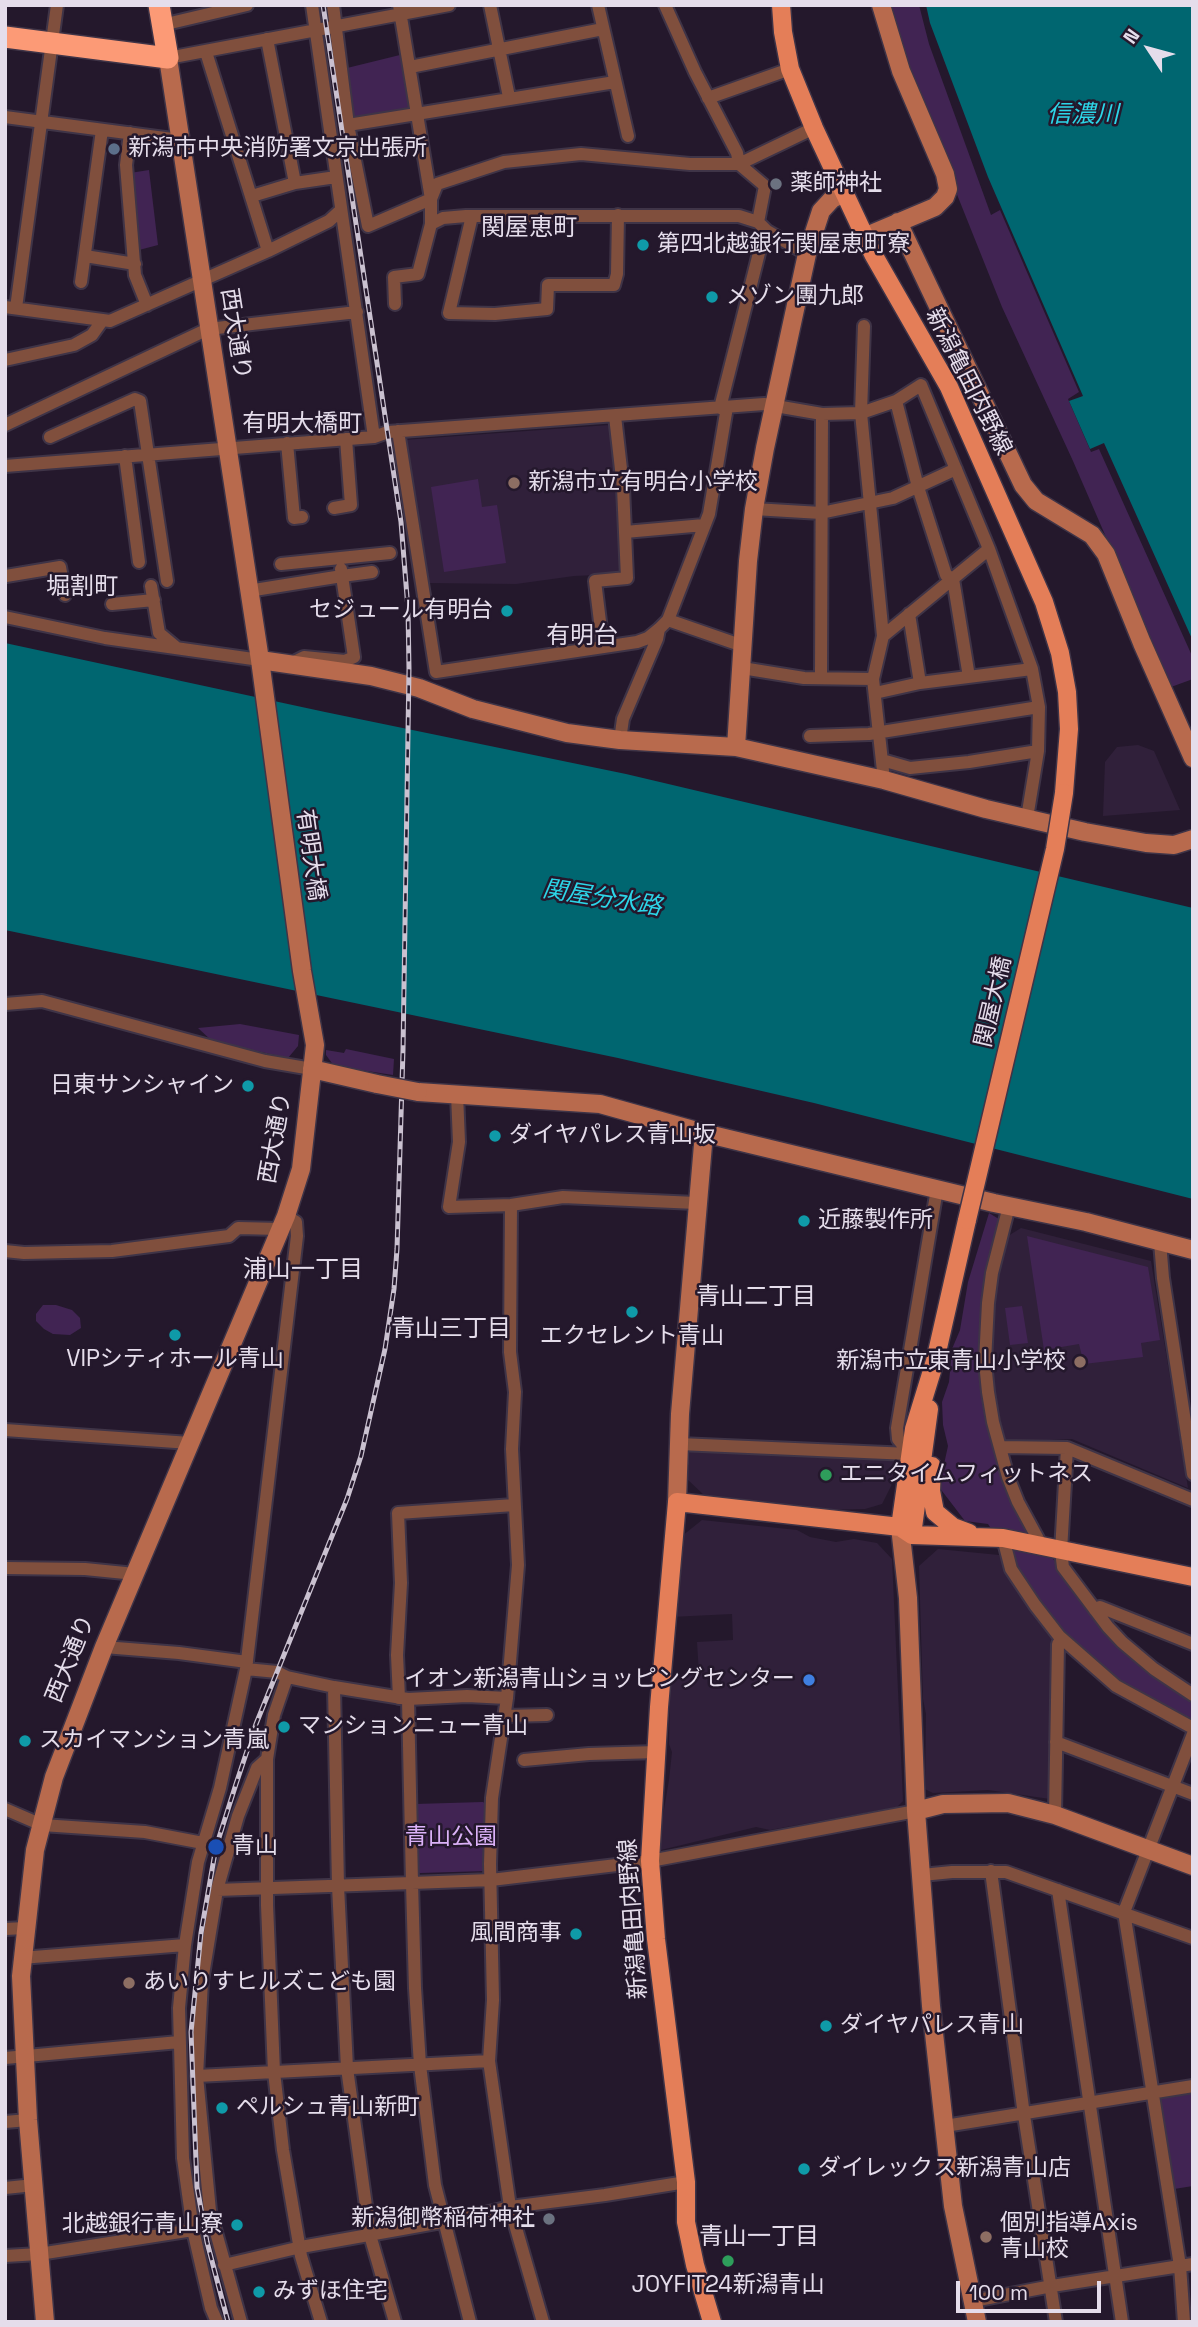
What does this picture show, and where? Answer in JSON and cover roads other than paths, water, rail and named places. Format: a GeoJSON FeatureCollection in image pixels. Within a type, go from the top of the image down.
{"type":"FeatureCollection","features":[{"type":"Feature","properties":{"kind":"highway","name":"西大通り"},"geometry":{"type":"LineString","coordinates":[[161,15],[168,58]]}},
{"type":"Feature","properties":{"kind":"highway"},"geometry":{"type":"LineString","coordinates":[[5,37],[168,58]]}},
{"type":"Feature","properties":{"kind":"main road","name":"新潟亀田内野線"},"geometry":{"type":"LineString","coordinates":[[781,5],[790,69],[814,128],[864,237],[948,387],[1044,602],[1060,653],[1067,692],[1069,729],[1064,793]]}},
{"type":"Feature","properties":{"kind":"main road","name":"関屋大橋"},"geometry":{"type":"LineString","coordinates":[[935,1361],[1055,849],[1064,793]]}},
{"type":"Feature","properties":{"kind":"main road"},"geometry":{"type":"LineString","coordinates":[[905,1533],[914,1429],[935,1361]]}},
{"type":"Feature","properties":{"kind":"main road"},"geometry":{"type":"LineString","coordinates":[[905,1533],[935,1361]]}},
{"type":"Feature","properties":{"kind":"main road"},"geometry":{"type":"LineString","coordinates":[[930,1400],[934,1438],[931,1491],[935,1512],[953,1527],[981,1539]]}},
{"type":"Feature","properties":{"kind":"main road","name":"新潟亀田内野線"},"geometry":{"type":"LineString","coordinates":[[677,1505],[650,1861],[656,1939],[686,2182],[686,2222],[695,2265],[712,2322]]}},
{"type":"Feature","properties":{"kind":"main road"},"geometry":{"type":"LineString","coordinates":[[677,1505],[905,1533],[981,1539],[1003,1538],[1193,1577]]}},
{"type":"Feature","properties":{"kind":"street"},"geometry":{"type":"LineString","coordinates":[[57,5],[11,307],[110,321],[268,251],[329,221],[341,210]]}},
{"type":"Feature","properties":{"kind":"street"},"geometry":{"type":"LineString","coordinates":[[161,15],[247,5]]}},
{"type":"Feature","properties":{"kind":"street"},"geometry":{"type":"LineString","coordinates":[[312,5],[374,436]]}},
{"type":"Feature","properties":{"kind":"street"},"geometry":{"type":"LineString","coordinates":[[333,5],[348,125],[368,226],[431,199],[437,184],[504,162],[580,155],[690,164],[739,164],[814,128]]}},
{"type":"Feature","properties":{"kind":"street"},"geometry":{"type":"LineString","coordinates":[[168,58],[336,26],[400,10],[449,5]]}},
{"type":"Feature","properties":{"kind":"street"},"geometry":{"type":"LineString","coordinates":[[490,5],[509,97]]}},
{"type":"Feature","properties":{"kind":"street"},"geometry":{"type":"LineString","coordinates":[[598,5],[628,136]]}},
{"type":"Feature","properties":{"kind":"street"},"geometry":{"type":"LineString","coordinates":[[620,740],[623,719],[709,514],[723,407],[761,225],[765,186],[739,164],[737,153],[665,5]]}},
{"type":"Feature","properties":{"kind":"street"},"geometry":{"type":"LineString","coordinates":[[864,237],[935,207],[945,197],[948,189],[945,174],[901,71],[881,5]]}},
{"type":"Feature","properties":{"kind":"street"},"geometry":{"type":"LineString","coordinates":[[395,304],[394,277],[418,274],[431,224],[431,199],[419,115],[400,10]]}},
{"type":"Feature","properties":{"kind":"street"},"geometry":{"type":"LineString","coordinates":[[410,67],[603,29]]}},
{"type":"Feature","properties":{"kind":"street"},"geometry":{"type":"LineString","coordinates":[[267,39],[295,183]]}},
{"type":"Feature","properties":{"kind":"street"},"geometry":{"type":"LineString","coordinates":[[206,52],[268,251]]}},
{"type":"Feature","properties":{"kind":"street","name":"西大通り"},"geometry":{"type":"LineString","coordinates":[[168,58],[260,666]]}},
{"type":"Feature","properties":{"kind":"street"},"geometry":{"type":"LineString","coordinates":[[708,98],[790,69]]}},
{"type":"Feature","properties":{"kind":"street"},"geometry":{"type":"LineString","coordinates":[[348,125],[615,82]]}},
{"type":"Feature","properties":{"kind":"street"},"geometry":{"type":"LineString","coordinates":[[5,117],[180,140]]}},
{"type":"Feature","properties":{"kind":"street"},"geometry":{"type":"LineString","coordinates":[[82,282],[102,130]]}},
{"type":"Feature","properties":{"kind":"street"},"geometry":{"type":"LineString","coordinates":[[130,133],[126,165],[135,275],[147,304]]}},
{"type":"Feature","properties":{"kind":"street"},"geometry":{"type":"LineString","coordinates":[[252,196],[295,183],[336,177]]}},
{"type":"Feature","properties":{"kind":"street"},"geometry":{"type":"LineString","coordinates":[[736,747],[754,509],[807,254],[821,211],[831,199],[844,193]]}},
{"type":"Feature","properties":{"kind":"street"},"geometry":{"type":"LineString","coordinates":[[472,216],[449,313],[495,314],[547,309],[548,285],[614,285],[617,274],[618,215]]}},
{"type":"Feature","properties":{"kind":"street"},"geometry":{"type":"LineString","coordinates":[[431,224],[443,218],[472,216],[739,216],[761,225],[807,254]]}},
{"type":"Feature","properties":{"kind":"street"},"geometry":{"type":"LineString","coordinates":[[898,222],[1023,485],[1036,501],[1092,536],[1106,554],[1193,758]]}},
{"type":"Feature","properties":{"kind":"street"},"geometry":{"type":"LineString","coordinates":[[85,257],[135,264]]}},
{"type":"Feature","properties":{"kind":"street"},"geometry":{"type":"LineString","coordinates":[[5,425],[208,330],[356,312]]}},
{"type":"Feature","properties":{"kind":"street"},"geometry":{"type":"LineString","coordinates":[[5,360],[74,345],[92,335],[102,321]]}},
{"type":"Feature","properties":{"kind":"street"},"geometry":{"type":"LineString","coordinates":[[864,326],[861,413],[883,636],[873,679],[884,780]]}},
{"type":"Feature","properties":{"kind":"street"},"geometry":{"type":"LineString","coordinates":[[5,466],[346,439],[398,431],[723,407],[775,405],[822,414],[861,413],[896,401],[920,385],[989,549],[1032,669],[1039,707],[1038,751],[1027,818]]}},
{"type":"Feature","properties":{"kind":"street"},"geometry":{"type":"LineString","coordinates":[[50,437],[135,399],[140,401],[167,581]]}},
{"type":"Feature","properties":{"kind":"street"},"geometry":{"type":"LineString","coordinates":[[896,401],[918,487],[946,575],[953,579]]}},
{"type":"Feature","properties":{"kind":"street"},"geometry":{"type":"LineString","coordinates":[[821,677],[822,414]]}},
{"type":"Feature","properties":{"kind":"street"},"geometry":{"type":"LineString","coordinates":[[603,646],[594,581],[626,578],[623,487],[615,416]]}},
{"type":"Feature","properties":{"kind":"street"},"geometry":{"type":"LineString","coordinates":[[398,431],[436,672],[637,642],[648,638],[663,624]]}},
{"type":"Feature","properties":{"kind":"street"},"geometry":{"type":"LineString","coordinates":[[334,508],[351,505],[346,439]]}},
{"type":"Feature","properties":{"kind":"street"},"geometry":{"type":"LineString","coordinates":[[287,443],[294,518],[302,517]]}},
{"type":"Feature","properties":{"kind":"street"},"geometry":{"type":"LineString","coordinates":[[125,457],[139,562]]}},
{"type":"Feature","properties":{"kind":"street"},"geometry":{"type":"LineString","coordinates":[[754,509],[821,513],[893,498],[956,469]]}},
{"type":"Feature","properties":{"kind":"street"},"geometry":{"type":"LineString","coordinates":[[625,532],[704,525]]}},
{"type":"Feature","properties":{"kind":"street"},"geometry":{"type":"LineString","coordinates":[[883,636],[989,549]]}},
{"type":"Feature","properties":{"kind":"street"},"geometry":{"type":"LineString","coordinates":[[281,564],[390,552]]}},
{"type":"Feature","properties":{"kind":"street"},"geometry":{"type":"LineString","coordinates":[[290,664],[304,657],[345,661],[354,657],[339,558]]}},
{"type":"Feature","properties":{"kind":"street"},"geometry":{"type":"LineString","coordinates":[[6,576],[60,567],[65,595]]}},
{"type":"Feature","properties":{"kind":"street"},"geometry":{"type":"LineString","coordinates":[[248,591],[372,572]]}},
{"type":"Feature","properties":{"kind":"street"},"geometry":{"type":"LineString","coordinates":[[953,579],[969,677]]}},
{"type":"Feature","properties":{"kind":"street"},"geometry":{"type":"LineString","coordinates":[[151,586],[159,633],[178,648]]}},
{"type":"Feature","properties":{"kind":"street"},"geometry":{"type":"LineString","coordinates":[[112,604],[154,600]]}},
{"type":"Feature","properties":{"kind":"street"},"geometry":{"type":"LineString","coordinates":[[909,614],[920,683]]}},
{"type":"Feature","properties":{"kind":"street"},"geometry":{"type":"LineString","coordinates":[[5,617],[106,638],[178,648],[260,666],[290,664],[371,676],[419,688],[472,709],[567,733],[620,740],[736,747],[884,780],[1027,818],[1146,843],[1174,845],[1193,839]]}},
{"type":"Feature","properties":{"kind":"street"},"geometry":{"type":"LineString","coordinates":[[663,624],[743,646]]}},
{"type":"Feature","properties":{"kind":"street","name":"有明大橋"},"geometry":{"type":"LineString","coordinates":[[260,666],[300,958],[315,1045]]}},
{"type":"Feature","properties":{"kind":"street"},"geometry":{"type":"LineString","coordinates":[[742,668],[804,678],[873,679]]}},
{"type":"Feature","properties":{"kind":"street"},"geometry":{"type":"LineString","coordinates":[[875,693],[920,683],[1032,669]]}},
{"type":"Feature","properties":{"kind":"street"},"geometry":{"type":"LineString","coordinates":[[810,736],[879,732],[1039,707]]}},
{"type":"Feature","properties":{"kind":"street"},"geometry":{"type":"LineString","coordinates":[[882,760],[910,768],[1038,751]]}},
{"type":"Feature","properties":{"kind":"street"},"geometry":{"type":"LineString","coordinates":[[5,1004],[42,1001],[265,1061],[418,1092],[600,1104],[704,1133],[1086,1222],[1193,1250]]}},
{"type":"Feature","properties":{"kind":"street","name":"西大通り"},"geometry":{"type":"LineString","coordinates":[[45,2322],[28,2120],[21,1958],[35,1850],[54,1777],[104,1647],[283,1223],[301,1169],[315,1045]]}},
{"type":"Feature","properties":{"kind":"street"},"geometry":{"type":"LineString","coordinates":[[457,1094],[459,1142],[449,1207],[511,1205],[563,1197],[696,1203]]}},
{"type":"Feature","properties":{"kind":"street"},"geometry":{"type":"LineString","coordinates":[[677,1505],[696,1203],[704,1133]]}},
{"type":"Feature","properties":{"kind":"street"},"geometry":{"type":"LineString","coordinates":[[911,1451],[898,1439],[897,1429],[937,1189]]}},
{"type":"Feature","properties":{"kind":"street"},"geometry":{"type":"LineString","coordinates":[[511,1205],[510,1352],[515,1392],[512,1449],[518,1565],[507,1698],[492,1798],[493,2000],[489,2061],[510,2207],[542,2322]]}},
{"type":"Feature","properties":{"kind":"street"},"geometry":{"type":"LineString","coordinates":[[1009,1206],[992,1273],[985,1333],[988,1392],[1008,1477],[1018,1502],[1063,1567],[1122,1642],[1154,1669],[1193,1695]]}},
{"type":"Feature","properties":{"kind":"street"},"geometry":{"type":"LineString","coordinates":[[5,1251],[112,1251],[229,1236],[238,1228],[296,1222],[297,1236],[247,1665],[220,1788],[198,1862],[185,1945],[179,2042],[183,2158],[193,2230],[211,2308],[217,2322]]}},
{"type":"Feature","properties":{"kind":"street"},"geometry":{"type":"LineString","coordinates":[[1160,1242],[1193,1474]]}},
{"type":"Feature","properties":{"kind":"street"},"geometry":{"type":"LineString","coordinates":[[6,1432],[190,1443]]}},
{"type":"Feature","properties":{"kind":"street"},"geometry":{"type":"LineString","coordinates":[[679,1444],[911,1451]]}},
{"type":"Feature","properties":{"kind":"street"},"geometry":{"type":"LineString","coordinates":[[1000,1447],[1067,1448],[1193,1500]]}},
{"type":"Feature","properties":{"kind":"street"},"geometry":{"type":"LineString","coordinates":[[1052,1549],[1067,1448]]}},
{"type":"Feature","properties":{"kind":"street"},"geometry":{"type":"LineString","coordinates":[[470,2322],[435,2185],[420,2065],[403,1698],[397,1656],[401,1583],[398,1513],[514,1506]]}},
{"type":"Feature","properties":{"kind":"street"},"geometry":{"type":"LineString","coordinates":[[905,1533],[916,1811],[931,2006],[953,2206],[977,2322]]}},
{"type":"Feature","properties":{"kind":"street"},"geometry":{"type":"LineString","coordinates":[[1003,1538],[1011,1569],[1063,1640],[1116,1686],[1193,1731],[1124,1912],[1152,2092],[1186,2265],[1184,2322]]}},
{"type":"Feature","properties":{"kind":"street"},"geometry":{"type":"LineString","coordinates":[[5,1568],[85,1569],[135,1574]]}},
{"type":"Feature","properties":{"kind":"street"},"geometry":{"type":"LineString","coordinates":[[1095,1610],[1100,1607],[1193,1644]]}},
{"type":"Feature","properties":{"kind":"street"},"geometry":{"type":"LineString","coordinates":[[1055,1815],[1058,1643],[1063,1640]]}},
{"type":"Feature","properties":{"kind":"street"},"geometry":{"type":"LineString","coordinates":[[104,1647],[179,1653],[247,1665],[334,1687],[403,1698],[507,1698]]}},
{"type":"Feature","properties":{"kind":"street"},"geometry":{"type":"LineString","coordinates":[[287,1677],[274,1715],[267,1759],[267,1887],[274,2072],[283,2150],[301,2256],[321,2322]]}},
{"type":"Feature","properties":{"kind":"street"},"geometry":{"type":"LineString","coordinates":[[334,1687],[338,1886],[347,2068],[370,2235],[395,2322]]}},
{"type":"Feature","properties":{"kind":"street"},"geometry":{"type":"LineString","coordinates":[[503,1716],[547,1715]]}},
{"type":"Feature","properties":{"kind":"street"},"geometry":{"type":"LineString","coordinates":[[1056,1742],[1193,1794]]}},
{"type":"Feature","properties":{"kind":"street"},"geometry":{"type":"LineString","coordinates":[[524,1760],[657,1752]]}},
{"type":"Feature","properties":{"kind":"street"},"geometry":{"type":"LineString","coordinates":[[241,2322],[210,2211],[197,2076],[202,1981],[217,1889],[238,1816],[257,1768],[267,1759]]}},
{"type":"Feature","properties":{"kind":"street"},"geometry":{"type":"LineString","coordinates":[[217,1889],[491,1880],[650,1861],[943,1804],[1008,1803],[1055,1815],[1193,1866]]}},
{"type":"Feature","properties":{"kind":"street"},"geometry":{"type":"LineString","coordinates":[[5,1809],[42,1825],[145,1832],[203,1843]]}},
{"type":"Feature","properties":{"kind":"street"},"geometry":{"type":"LineString","coordinates":[[991,1871],[1024,2115],[1056,2322]]}},
{"type":"Feature","properties":{"kind":"street"},"geometry":{"type":"LineString","coordinates":[[922,1875],[1006,1872],[1193,1938]]}},
{"type":"Feature","properties":{"kind":"street"},"geometry":{"type":"LineString","coordinates":[[1058,1889],[1122,2322]]}},
{"type":"Feature","properties":{"kind":"street"},"geometry":{"type":"LineString","coordinates":[[5,1929],[25,1928]]}},
{"type":"Feature","properties":{"kind":"street"},"geometry":{"type":"LineString","coordinates":[[21,1958],[185,1945]]}},
{"type":"Feature","properties":{"kind":"street"},"geometry":{"type":"LineString","coordinates":[[5,2058],[179,2042]]}},
{"type":"Feature","properties":{"kind":"street"},"geometry":{"type":"LineString","coordinates":[[197,2076],[489,2061]]}},
{"type":"Feature","properties":{"kind":"street"},"geometry":{"type":"LineString","coordinates":[[945,2126],[1193,2086]]}},
{"type":"Feature","properties":{"kind":"street"},"geometry":{"type":"LineString","coordinates":[[5,2122],[28,2120]]}},
{"type":"Feature","properties":{"kind":"street"},"geometry":{"type":"LineString","coordinates":[[224,2265],[301,2247],[510,2207],[686,2182]]}},
{"type":"Feature","properties":{"kind":"street"},"geometry":{"type":"LineString","coordinates":[[5,2188],[34,2185]]}},
{"type":"Feature","properties":{"kind":"street"},"geometry":{"type":"LineString","coordinates":[[5,2256],[39,2254],[193,2230]]}},
{"type":"Feature","properties":{"kind":"street"},"geometry":{"type":"LineString","coordinates":[[974,2301],[1186,2265]]}},
{"type":"Feature","properties":{"kind":"water","name":"信濃川"},"geometry":{"type":"Polygon","coordinates":[[[926,5],[1193,5],[1193,641],[1104,443],[1090,449],[1069,401],[1083,396],[988,177],[930,23],[926,5]]]}},
{"type":"Feature","properties":{"kind":"water","name":"関屋分水路"},"geometry":{"type":"Polygon","coordinates":[[[5,643],[626,774],[1193,908],[1193,1199],[814,1103],[618,1058],[5,930],[5,643]]]}},
{"type":"Feature","properties":{"kind":"railway"},"geometry":{"type":"LineString","coordinates":[[228,2322],[207,2242],[197,2187],[191,2032],[201,1933],[216,1847],[256,1724],[347,1499],[361,1456],[385,1349],[397,1249],[403,1050],[408,609],[401,522],[323,5]]}},
{"type":"Feature","properties":{"kind":"place","name":"新潟市中央消防署文京出張所"},"geometry":{"type":"Point","coordinates":[114,149]}},
{"type":"Feature","properties":{"kind":"place","name":"薬師神社"},"geometry":{"type":"Point","coordinates":[776,184]}},
{"type":"Feature","properties":{"kind":"place","name":"第四北越銀行関屋恵町寮"},"geometry":{"type":"Point","coordinates":[643,245]}},
{"type":"Feature","properties":{"kind":"place","name":"メゾン團九郎"},"geometry":{"type":"Point","coordinates":[712,297]}},
{"type":"Feature","properties":{"kind":"place","name":"新潟市立有明台小学校"},"geometry":{"type":"Point","coordinates":[514,483]}},
{"type":"Feature","properties":{"kind":"place","name":"セジュール有明台"},"geometry":{"type":"Point","coordinates":[507,611]}},
{"type":"Feature","properties":{"kind":"place","name":"日東サンシャイン"},"geometry":{"type":"Point","coordinates":[248,1086]}},
{"type":"Feature","properties":{"kind":"place","name":"ダイヤパレス青山坂"},"geometry":{"type":"Point","coordinates":[495,1136]}},
{"type":"Feature","properties":{"kind":"place","name":"近藤製作所"},"geometry":{"type":"Point","coordinates":[804,1221]}},
{"type":"Feature","properties":{"kind":"place","name":"エクセレント青山"},"geometry":{"type":"Point","coordinates":[632,1312]}},
{"type":"Feature","properties":{"kind":"place","name":"VIPシティホール青山"},"geometry":{"type":"Point","coordinates":[175,1335]}},
{"type":"Feature","properties":{"kind":"place","name":"新潟市立東青山小学校"},"geometry":{"type":"Point","coordinates":[1080,1362]}},
{"type":"Feature","properties":{"kind":"place","name":"エニタイムフィットネス"},"geometry":{"type":"Point","coordinates":[826,1475]}},
{"type":"Feature","properties":{"kind":"place","name":"イオン新潟青山ショッピングセンター"},"geometry":{"type":"Point","coordinates":[809,1680]}},
{"type":"Feature","properties":{"kind":"place","name":"マンションニュー青山"},"geometry":{"type":"Point","coordinates":[284,1727]}},
{"type":"Feature","properties":{"kind":"place","name":"スカイマンション青嵐"},"geometry":{"type":"Point","coordinates":[25,1741]}},
{"type":"Feature","properties":{"kind":"place","name":"青山"},"geometry":{"type":"Point","coordinates":[216,1847]}},
{"type":"Feature","properties":{"kind":"place","name":"風間商事"},"geometry":{"type":"Point","coordinates":[576,1934]}},
{"type":"Feature","properties":{"kind":"place","name":"あいりすヒルズこども園"},"geometry":{"type":"Point","coordinates":[129,1983]}},
{"type":"Feature","properties":{"kind":"place","name":"ダイヤパレス青山"},"geometry":{"type":"Point","coordinates":[826,2026]}},
{"type":"Feature","properties":{"kind":"place","name":"ペルシュ青山新町"},"geometry":{"type":"Point","coordinates":[222,2108]}},
{"type":"Feature","properties":{"kind":"place","name":"ダイレックス新潟青山店"},"geometry":{"type":"Point","coordinates":[804,2169]}},
{"type":"Feature","properties":{"kind":"place","name":"新潟御幣稲荷神社"},"geometry":{"type":"Point","coordinates":[549,2219]}},
{"type":"Feature","properties":{"kind":"place","name":"北越銀行青山寮"},"geometry":{"type":"Point","coordinates":[237,2225]}},
{"type":"Feature","properties":{"kind":"place","name":"個別指導Axis 青山校"},"geometry":{"type":"Point","coordinates":[986,2237]}},
{"type":"Feature","properties":{"kind":"place","name":"JOYFIT24新潟青山"},"geometry":{"type":"Point","coordinates":[728,2261]}},
{"type":"Feature","properties":{"kind":"place","name":"みずほ住宅"},"geometry":{"type":"Point","coordinates":[259,2292]}},
{"type":"Feature","properties":{"kind":"district","name":"関屋恵町"},"geometry":{"type":"Point","coordinates":[529,228]}},
{"type":"Feature","properties":{"kind":"district","name":"有明大橋町"},"geometry":{"type":"Point","coordinates":[302,424]}},
{"type":"Feature","properties":{"kind":"district","name":"堀割町"},"geometry":{"type":"Point","coordinates":[82,587]}},
{"type":"Feature","properties":{"kind":"district","name":"有明台"},"geometry":{"type":"Point","coordinates":[582,636]}},
{"type":"Feature","properties":{"kind":"district","name":"浦山一丁目"},"geometry":{"type":"Point","coordinates":[303,1270]}},
{"type":"Feature","properties":{"kind":"district","name":"青山二丁目"},"geometry":{"type":"Point","coordinates":[756,1297]}},
{"type":"Feature","properties":{"kind":"district","name":"青山三丁目"},"geometry":{"type":"Point","coordinates":[451,1329]}},
{"type":"Feature","properties":{"kind":"district","name":"青山一丁目"},"geometry":{"type":"Point","coordinates":[759,2237]}},
{"type":"Feature","properties":{"kind":"park label","name":"青山公園"},"geometry":{"type":"Point","coordinates":[451,1838]}}]}
